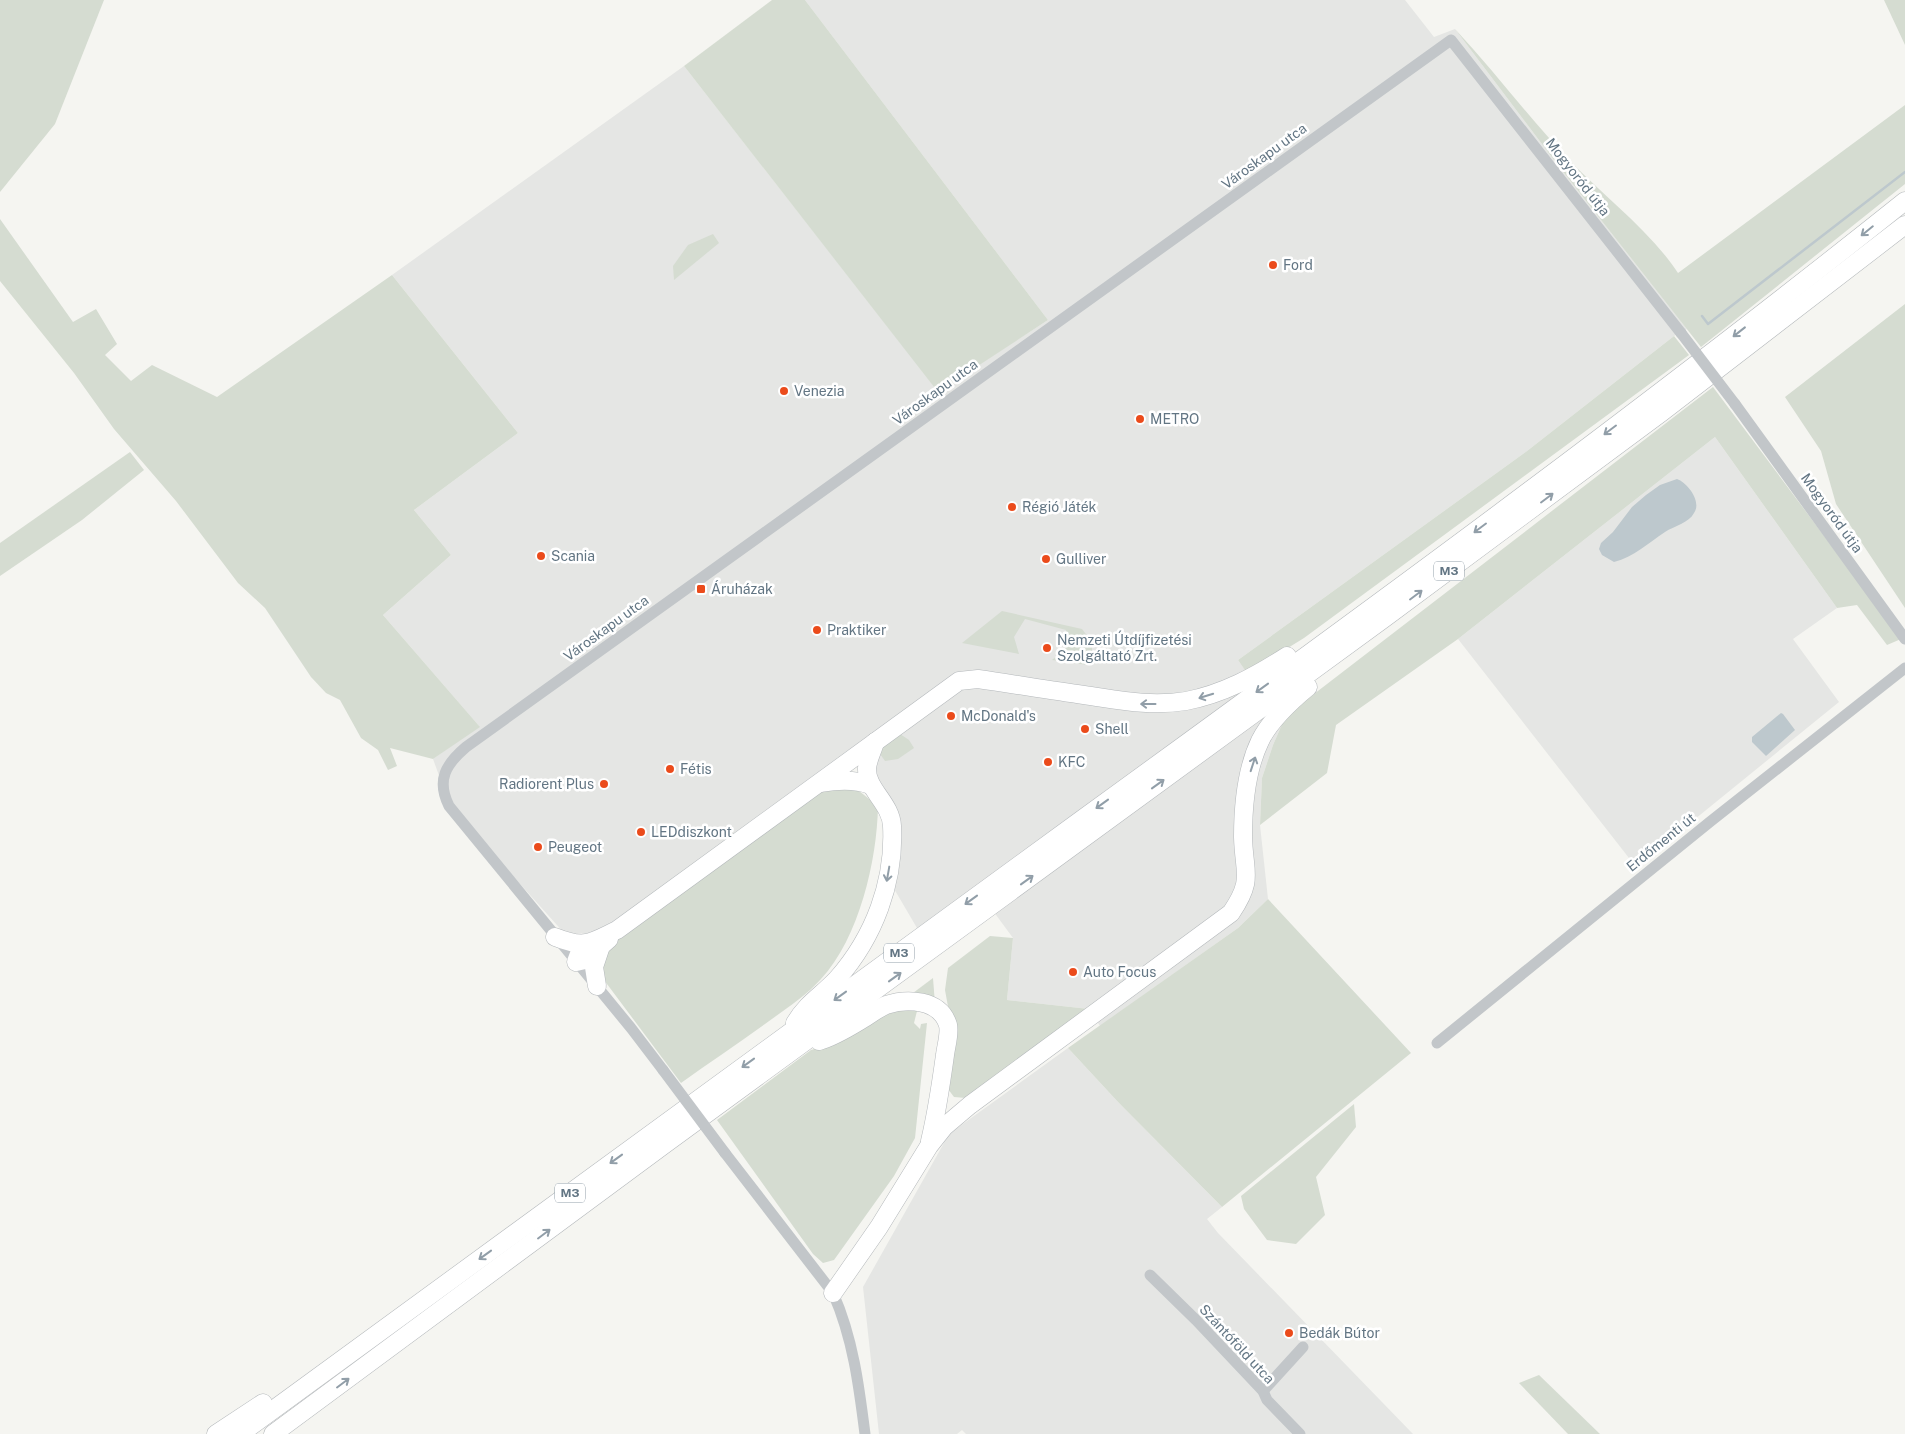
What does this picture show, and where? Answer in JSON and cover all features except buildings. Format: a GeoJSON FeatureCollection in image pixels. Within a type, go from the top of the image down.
{"type":"FeatureCollection","features":[{"type":"Feature","properties":{"kind":"highway","name":"M3"},"geometry":{"type":"LineString","coordinates":[[273,1434],[793,1041],[1666,388],[1905,201]]}},
{"type":"Feature","properties":{"kind":"highway","name":"M3"},"geometry":{"type":"LineString","coordinates":[[240,1434],[352,1351],[793,1041],[1386,617],[1662,412],[1905,225]]}},
{"type":"Feature","properties":{"kind":"highway"},"geometry":{"type":"LineString","coordinates":[[576,962],[585,960],[595,946],[953,685],[963,680],[978,679],[1135,704],[1196,699],[1224,690],[1253,677],[1352,615],[1386,597]]}},
{"type":"Feature","properties":{"kind":"highway"},"geometry":{"type":"LineString","coordinates":[[935,1119],[964,1105],[1232,913],[1241,899],[1246,886],[1247,873],[1243,842],[1244,802],[1249,775],[1260,740],[1294,698],[1365,643],[1386,617]]}},
{"type":"Feature","properties":{"kind":"highway"},"geometry":{"type":"LineString","coordinates":[[868,780],[868,768],[875,742]]}},
{"type":"Feature","properties":{"kind":"highway"},"geometry":{"type":"LineString","coordinates":[[850,760],[852,768],[868,780],[886,804],[890,813],[892,826],[889,868],[881,907],[875,922],[855,957],[835,981],[804,1008],[793,1041],[829,1038],[884,1006],[916,1001],[934,1007],[944,1017],[948,1026],[942,1085],[929,1146]]}},
{"type":"Feature","properties":{"kind":"highway"},"geometry":{"type":"LineString","coordinates":[[818,784],[836,781],[868,780]]}},
{"type":"Feature","properties":{"kind":"highway"},"geometry":{"type":"LineString","coordinates":[[555,937],[574,944],[595,946]]}},
{"type":"Feature","properties":{"kind":"highway"},"geometry":{"type":"LineString","coordinates":[[595,946],[594,967],[597,986]]}},
{"type":"Feature","properties":{"kind":"highway"},"geometry":{"type":"LineString","coordinates":[[942,1085],[948,1098],[964,1105]]}},
{"type":"Feature","properties":{"kind":"highway"},"geometry":{"type":"LineString","coordinates":[[834,1293],[879,1227],[929,1146],[964,1105]]}},
{"type":"Feature","properties":{"kind":"highway"},"geometry":{"type":"LineString","coordinates":[[216,1434],[266,1401],[352,1351]]}},
{"type":"Feature","properties":{"kind":"highway"},"geometry":{"type":"LineString","coordinates":[[281,1434],[304,1412]]}},
{"type":"Feature","properties":{"kind":"street","name":"Mogyoród útja"},"geometry":{"type":"LineString","coordinates":[[1451,40],[1735,404],[1905,639]]}},
{"type":"Feature","properties":{"kind":"street","name":"Városkapu utca"},"geometry":{"type":"LineString","coordinates":[[555,937],[449,806],[443,789],[444,776],[448,766],[466,747],[1451,40]]}},
{"type":"Feature","properties":{"kind":"street","name":"Erdőmenti út"},"geometry":{"type":"LineString","coordinates":[[1437,1043],[1711,821],[1905,668]]}},
{"type":"Feature","properties":{"kind":"street"},"geometry":{"type":"LineString","coordinates":[[555,937],[664,1070],[834,1293],[843,1315],[854,1355],[865,1434]]}},
{"type":"Feature","properties":{"kind":"street","name":"Szántóföld utca"},"geometry":{"type":"LineString","coordinates":[[1150,1275],[1196,1320],[1263,1391],[1267,1400],[1300,1434]]}},
{"type":"Feature","properties":{"kind":"street"},"geometry":{"type":"LineString","coordinates":[[1263,1391],[1303,1347]]}},
{"type":"Feature","properties":{"kind":"shaded area"},"geometry":{"type":"Polygon","coordinates":[[[0,0],[104,0],[55,124],[0,192],[0,0]]]}},
{"type":"Feature","properties":{"kind":"shaded area"},"geometry":{"type":"Polygon","coordinates":[[[772,0],[805,0],[1048,320],[938,392],[684,66],[772,0]]]}},
{"type":"Feature","properties":{"kind":"shaded area"},"geometry":{"type":"Polygon","coordinates":[[[805,0],[1405,0],[1434,37],[1455,29],[1557,164],[1687,329],[1674,336],[1527,451],[1238,660],[1283,722],[1262,778],[1260,825],[1268,899],[1238,928],[1100,1026],[1089,1009],[1007,1000],[1013,938],[988,904],[927,945],[890,882],[886,800],[848,750],[599,933],[565,934],[450,806],[433,759],[479,726],[383,615],[451,555],[414,510],[518,433],[392,275],[684,66],[938,391],[1048,320],[805,0]]]}},
{"type":"Feature","properties":{"kind":"shaded area"},"geometry":{"type":"Polygon","coordinates":[[[1884,0],[1905,0],[1905,45],[1884,0]]]}},
{"type":"Feature","properties":{"kind":"shaded area"},"geometry":{"type":"Polygon","coordinates":[[[1455,29],[1555,145],[1641,229],[1678,273],[1905,105],[1905,184],[1701,347],[1557,164],[1455,29]]]}},
{"type":"Feature","properties":{"kind":"shaded area"},"geometry":{"type":"Polygon","coordinates":[[[0,219],[73,322],[96,309],[117,344],[105,355],[131,381],[152,365],[217,397],[392,275],[518,433],[414,510],[451,555],[383,615],[480,727],[433,759],[390,748],[397,766],[388,770],[378,750],[361,738],[340,700],[326,693],[311,677],[265,608],[238,583],[176,501],[114,429],[74,373],[0,281],[0,219]]]}},
{"type":"Feature","properties":{"kind":"shaded area"},"geometry":{"type":"Polygon","coordinates":[[[713,234],[719,243],[674,280],[673,266],[688,245],[713,234]]]}},
{"type":"Feature","properties":{"kind":"shaded area"},"geometry":{"type":"Polygon","coordinates":[[[1905,304],[1905,608],[1836,504],[1821,451],[1785,397],[1905,304]]]}},
{"type":"Feature","properties":{"kind":"shaded area"},"geometry":{"type":"Polygon","coordinates":[[[1674,336],[1689,355],[1304,638],[1247,673],[1238,660],[1527,451],[1674,336]]]}},
{"type":"Feature","properties":{"kind":"shaded area"},"geometry":{"type":"Polygon","coordinates":[[[1713,387],[1901,639],[1887,645],[1857,605],[1837,608],[1715,437],[1458,639],[1336,725],[1327,773],[1260,825],[1262,778],[1273,745],[1283,722],[1301,704],[1713,387]]]}},
{"type":"Feature","properties":{"kind":"shaded area"},"geometry":{"type":"Polygon","coordinates":[[[1715,437],[1837,608],[1793,639],[1839,702],[1636,867],[1458,639],[1715,437]]]}},
{"type":"Feature","properties":{"kind":"shaded area"},"geometry":{"type":"Polygon","coordinates":[[[130,452],[144,470],[82,520],[0,576],[0,543],[130,452]]]}},
{"type":"Feature","properties":{"kind":"shaded area"},"geometry":{"type":"Polygon","coordinates":[[[1677,479],[1685,484],[1693,493],[1696,509],[1692,516],[1621,560],[1614,562],[1602,555],[1599,549],[1601,543],[1613,532],[1632,507],[1660,485],[1677,479]]]}},
{"type":"Feature","properties":{"kind":"shaded area"},"geometry":{"type":"Polygon","coordinates":[[[1002,611],[1082,629],[1092,642],[1092,660],[1088,665],[1052,660],[1067,647],[1066,630],[1025,619],[1014,637],[1019,654],[962,643],[1002,611]]]}},
{"type":"Feature","properties":{"kind":"shaded area"},"geometry":{"type":"Polygon","coordinates":[[[1781,713],[1795,730],[1766,756],[1752,742],[1752,737],[1781,713]]]}},
{"type":"Feature","properties":{"kind":"shaded area"},"geometry":{"type":"Polygon","coordinates":[[[900,734],[909,740],[914,748],[898,759],[885,761],[878,751],[900,734]]]}},
{"type":"Feature","properties":{"kind":"shaded area"},"geometry":{"type":"Polygon","coordinates":[[[836,785],[859,791],[878,806],[877,828],[870,874],[846,942],[834,962],[808,992],[681,1083],[604,980],[600,971],[611,944],[817,791],[836,785]]]}},
{"type":"Feature","properties":{"kind":"shaded area"},"geometry":{"type":"Polygon","coordinates":[[[1268,899],[1411,1053],[1222,1207],[1118,1102],[1068,1048],[1238,928],[1268,899]]]}},
{"type":"Feature","properties":{"kind":"shaded area"},"geometry":{"type":"Polygon","coordinates":[[[990,936],[1013,938],[1007,1000],[1089,1009],[966,1098],[954,1097],[945,1085],[949,1012],[945,990],[948,968],[990,936]]]}},
{"type":"Feature","properties":{"kind":"shaded area"},"geometry":{"type":"Polygon","coordinates":[[[933,978],[935,1004],[913,993],[933,978]]]}},
{"type":"Feature","properties":{"kind":"shaded area"},"geometry":{"type":"Polygon","coordinates":[[[900,1010],[917,1011],[914,1023],[920,1029],[921,1024],[927,1023],[915,1138],[894,1176],[834,1260],[823,1263],[813,1254],[717,1120],[811,1050],[824,1046],[876,1018],[900,1010]]]}},
{"type":"Feature","properties":{"kind":"shaded area"},"geometry":{"type":"Polygon","coordinates":[[[1068,1048],[1118,1102],[1222,1207],[1207,1219],[1218,1233],[1413,1434],[966,1434],[962,1430],[957,1434],[879,1434],[863,1287],[949,1134],[1068,1048]]]}},
{"type":"Feature","properties":{"kind":"shaded area"},"geometry":{"type":"Polygon","coordinates":[[[1354,1104],[1356,1127],[1316,1177],[1325,1215],[1296,1244],[1267,1240],[1244,1209],[1241,1196],[1354,1104]]]}},
{"type":"Feature","properties":{"kind":"shaded area"},"geometry":{"type":"Polygon","coordinates":[[[1539,1375],[1600,1434],[1568,1434],[1519,1383],[1539,1375]]]}},
{"type":"Feature","properties":{"kind":"waterway"},"geometry":{"type":"LineString","coordinates":[[1702,316],[1708,324],[1905,172]]}},
{"type":"Feature","properties":{"kind":"place","name":"Ford"},"geometry":{"type":"Point","coordinates":[1273,265]}},
{"type":"Feature","properties":{"kind":"place","name":"Venezia"},"geometry":{"type":"Point","coordinates":[784,391]}},
{"type":"Feature","properties":{"kind":"place","name":"METRO"},"geometry":{"type":"Point","coordinates":[1140,419]}},
{"type":"Feature","properties":{"kind":"place","name":"Régió Játék"},"geometry":{"type":"Point","coordinates":[1012,507]}},
{"type":"Feature","properties":{"kind":"place","name":"Scania"},"geometry":{"type":"Point","coordinates":[541,556]}},
{"type":"Feature","properties":{"kind":"place","name":"Gulliver"},"geometry":{"type":"Point","coordinates":[1046,559]}},
{"type":"Feature","properties":{"kind":"place","name":"Áruházak"},"geometry":{"type":"Point","coordinates":[701,589]}},
{"type":"Feature","properties":{"kind":"place","name":"Praktiker"},"geometry":{"type":"Point","coordinates":[817,630]}},
{"type":"Feature","properties":{"kind":"place","name":"Nemzeti Útdíjfizetési Szolgáltató Zrt."},"geometry":{"type":"Point","coordinates":[1047,648]}},
{"type":"Feature","properties":{"kind":"place","name":"McDonald's"},"geometry":{"type":"Point","coordinates":[951,716]}},
{"type":"Feature","properties":{"kind":"place","name":"Shell"},"geometry":{"type":"Point","coordinates":[1085,729]}},
{"type":"Feature","properties":{"kind":"place","name":"KFC"},"geometry":{"type":"Point","coordinates":[1048,762]}},
{"type":"Feature","properties":{"kind":"place","name":"Fétis"},"geometry":{"type":"Point","coordinates":[670,769]}},
{"type":"Feature","properties":{"kind":"place","name":"Radiorent Plus"},"geometry":{"type":"Point","coordinates":[604,784]}},
{"type":"Feature","properties":{"kind":"place","name":"LEDdiszkont"},"geometry":{"type":"Point","coordinates":[641,832]}},
{"type":"Feature","properties":{"kind":"place","name":"Peugeot"},"geometry":{"type":"Point","coordinates":[538,847]}},
{"type":"Feature","properties":{"kind":"place","name":"Auto Focus"},"geometry":{"type":"Point","coordinates":[1073,972]}},
{"type":"Feature","properties":{"kind":"place","name":"Bedák Bútor"},"geometry":{"type":"Point","coordinates":[1289,1333]}}]}
